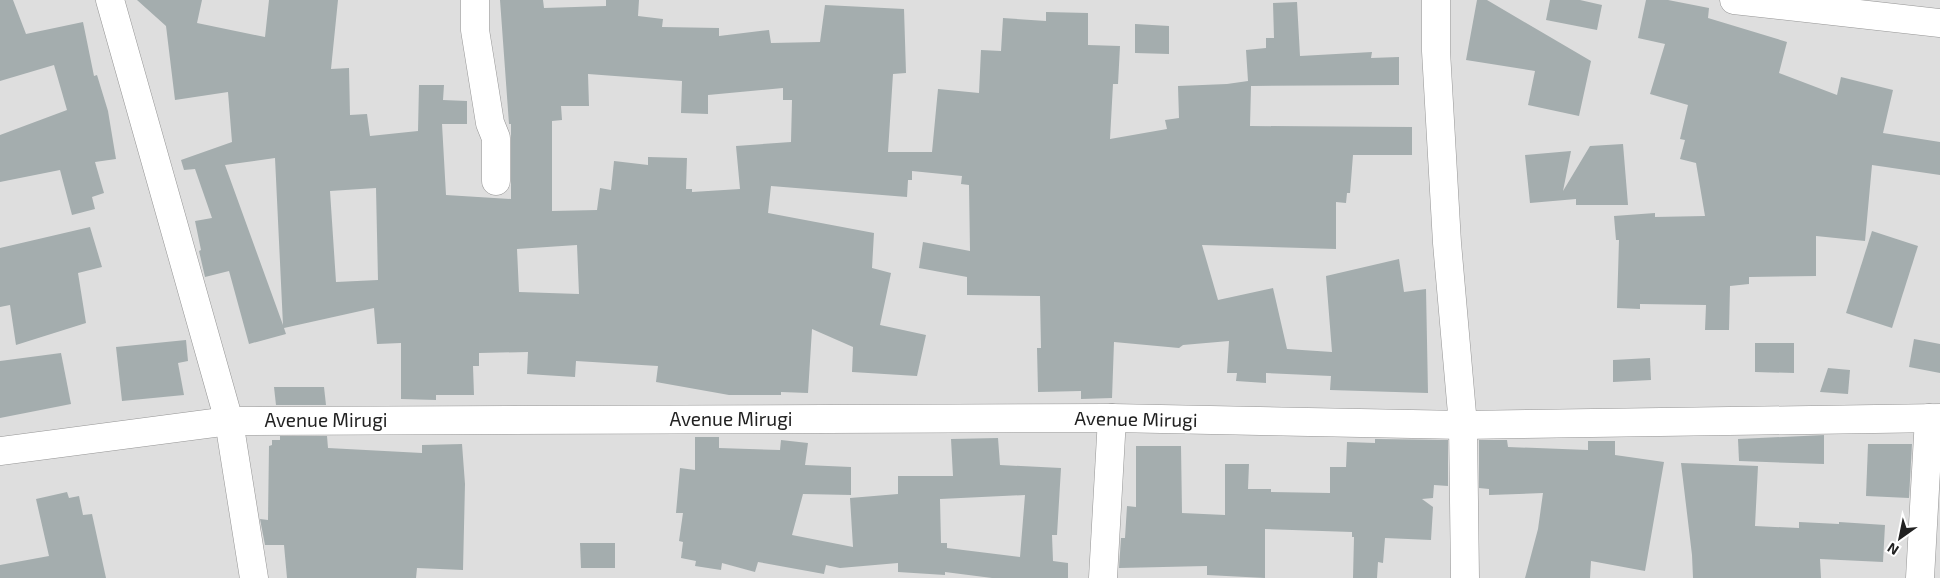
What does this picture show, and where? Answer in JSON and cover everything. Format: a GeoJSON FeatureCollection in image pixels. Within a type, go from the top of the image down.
{"type":"FeatureCollection","features":[{"type":"Feature","properties":{"kind":"street"},"geometry":{"type":"LineString","coordinates":[[110,0],[229,421],[254,578]]}},
{"type":"Feature","properties":{"kind":"street"},"geometry":{"type":"LineString","coordinates":[[475,0],[475,30],[490,123],[496,138],[496,181]]}},
{"type":"Feature","properties":{"kind":"street"},"geometry":{"type":"LineString","coordinates":[[1436,0],[1436,51],[1446,243],[1463,425],[1465,578]]}},
{"type":"Feature","properties":{"kind":"street"},"geometry":{"type":"LineString","coordinates":[[1734,0],[1940,23]]}},
{"type":"Feature","properties":{"kind":"street"},"geometry":{"type":"LineString","coordinates":[[1103,578],[1112,418]]}},
{"type":"Feature","properties":{"kind":"street","name":"Avenue Mirugi"},"geometry":{"type":"LineString","coordinates":[[0,451],[229,421],[1112,418],[1463,425],[1935,418]]}},
{"type":"Feature","properties":{"kind":"street"},"geometry":{"type":"LineString","coordinates":[[1920,578],[1935,418]]}},
{"type":"Feature","properties":{"kind":"shaded area"},"geometry":{"type":"Polygon","coordinates":[[[0,0],[1940,0],[1940,578],[0,578],[0,0]]]}},
{"type":"Feature","properties":{"kind":"building"},"geometry":{"type":"Polygon","coordinates":[[[0,0],[13,0],[26,34],[83,22],[94,76],[97,75],[108,111],[116,159],[95,162],[104,193],[92,197],[95,209],[72,215],[60,170],[0,182],[0,135],[67,110],[54,65],[0,81],[0,0]]]}},
{"type":"Feature","properties":{"kind":"building"},"geometry":{"type":"Polygon","coordinates":[[[137,0],[202,0],[197,23],[265,37],[269,0],[338,0],[331,69],[349,68],[350,115],[367,114],[370,136],[418,131],[419,85],[444,85],[443,100],[467,101],[467,124],[442,124],[446,195],[511,199],[511,124],[509,124],[500,0],[543,0],[544,8],[606,6],[606,0],[639,0],[638,16],[663,19],[662,27],[719,28],[719,36],[769,30],[771,43],[820,42],[825,5],[904,9],[906,73],[893,74],[888,152],[932,152],[938,89],[979,93],[981,50],[1001,51],[1003,18],[1046,21],[1046,12],[1088,13],[1088,45],[1120,46],[1118,84],[1113,84],[1110,139],[1167,129],[1165,120],[1179,118],[1178,86],[1248,81],[1246,50],[1266,48],[1266,38],[1274,38],[1273,3],[1297,2],[1300,56],[1372,52],[1371,58],[1399,57],[1399,85],[1251,86],[1250,126],[1412,127],[1412,155],[1353,155],[1350,193],[1347,193],[1346,203],[1336,202],[1336,249],[1202,245],[1218,300],[1273,288],[1287,349],[1332,352],[1326,276],[1399,259],[1404,292],[1426,289],[1428,393],[1330,390],[1331,376],[1266,373],[1266,383],[1236,381],[1237,373],[1227,373],[1229,341],[1183,345],[1179,348],[1114,342],[1112,398],[1081,399],[1081,391],[1038,392],[1037,348],[1041,348],[1040,296],[967,295],[967,277],[919,268],[923,242],[970,251],[969,185],[961,184],[962,176],[912,171],[912,180],[908,180],[907,197],[771,186],[768,213],[874,233],[872,268],[891,273],[880,325],[926,335],[917,376],[852,372],[853,347],[812,329],[808,393],[781,392],[781,395],[729,395],[656,382],[658,366],[576,361],[575,377],[527,374],[528,352],[479,353],[479,366],[473,366],[474,395],[436,395],[436,400],[401,399],[401,343],[377,344],[374,308],[284,328],[286,334],[249,344],[229,271],[205,277],[195,221],[212,218],[195,169],[184,170],[181,160],[232,142],[228,92],[175,100],[166,26],[137,0]],[[588,74],[589,106],[561,106],[562,120],[552,121],[552,211],[597,210],[600,188],[611,190],[614,161],[648,165],[648,157],[687,158],[686,189],[692,189],[692,192],[740,189],[736,146],[791,142],[792,100],[783,100],[783,88],[708,95],[708,114],[681,113],[682,81],[588,74]],[[275,158],[225,165],[283,325],[275,158]],[[376,188],[330,191],[336,282],[378,280],[376,188]],[[577,245],[517,249],[519,292],[579,294],[577,245]]]}},
{"type":"Feature","properties":{"kind":"building"},"geometry":{"type":"Polygon","coordinates":[[[1477,0],[1487,0],[1591,61],[1579,116],[1528,105],[1535,71],[1466,60],[1477,0]]]}},
{"type":"Feature","properties":{"kind":"building"},"geometry":{"type":"Polygon","coordinates":[[[1550,0],[1580,0],[1602,5],[1597,30],[1546,20],[1550,0]]]}},
{"type":"Feature","properties":{"kind":"building"},"geometry":{"type":"Polygon","coordinates":[[[1646,0],[1668,0],[1709,8],[1708,18],[1787,42],[1779,73],[1837,95],[1841,77],[1893,90],[1883,133],[1940,142],[1940,175],[1872,165],[1865,241],[1816,236],[1816,276],[1749,277],[1749,284],[1730,286],[1729,330],[1705,330],[1706,305],[1640,304],[1640,309],[1617,308],[1619,240],[1616,240],[1614,216],[1655,213],[1655,217],[1705,216],[1696,163],[1680,159],[1685,140],[1680,139],[1688,105],[1650,94],[1665,44],[1638,38],[1646,0]]]}},
{"type":"Feature","properties":{"kind":"building"},"geometry":{"type":"Polygon","coordinates":[[[1135,24],[1169,26],[1169,54],[1135,53],[1135,24]]]}},
{"type":"Feature","properties":{"kind":"building"},"geometry":{"type":"Polygon","coordinates":[[[1623,144],[1628,205],[1576,205],[1576,199],[1530,203],[1525,155],[1571,151],[1563,191],[1590,146],[1623,144]]]}},
{"type":"Feature","properties":{"kind":"building"},"geometry":{"type":"Polygon","coordinates":[[[90,227],[102,267],[78,273],[86,323],[16,345],[10,305],[0,307],[0,248],[90,227]]]}},
{"type":"Feature","properties":{"kind":"building"},"geometry":{"type":"Polygon","coordinates":[[[1872,231],[1918,246],[1892,328],[1846,313],[1872,231]]]}},
{"type":"Feature","properties":{"kind":"building"},"geometry":{"type":"Polygon","coordinates":[[[1914,339],[1940,344],[1940,373],[1909,367],[1914,339]]]}},
{"type":"Feature","properties":{"kind":"building"},"geometry":{"type":"Polygon","coordinates":[[[186,340],[188,361],[178,363],[184,395],[122,401],[116,347],[186,340]]]}},
{"type":"Feature","properties":{"kind":"building"},"geometry":{"type":"Polygon","coordinates":[[[1755,343],[1794,343],[1794,373],[1755,372],[1755,343]]]}},
{"type":"Feature","properties":{"kind":"building"},"geometry":{"type":"Polygon","coordinates":[[[61,353],[71,404],[0,418],[0,361],[61,353]]]}},
{"type":"Feature","properties":{"kind":"building"},"geometry":{"type":"Polygon","coordinates":[[[1650,358],[1651,380],[1613,382],[1613,360],[1650,358]]]}},
{"type":"Feature","properties":{"kind":"building"},"geometry":{"type":"Polygon","coordinates":[[[1828,368],[1850,370],[1848,394],[1820,392],[1828,368]]]}},
{"type":"Feature","properties":{"kind":"building"},"geometry":{"type":"Polygon","coordinates":[[[274,387],[324,387],[326,405],[276,405],[274,387]]]}},
{"type":"Feature","properties":{"kind":"building"},"geometry":{"type":"Polygon","coordinates":[[[1824,435],[1824,464],[1739,461],[1738,439],[1824,435]]]}},
{"type":"Feature","properties":{"kind":"building"},"geometry":{"type":"Polygon","coordinates":[[[280,436],[327,436],[328,448],[422,453],[422,445],[462,444],[465,484],[463,570],[417,568],[416,578],[287,578],[284,545],[265,545],[260,519],[268,520],[269,446],[272,445],[272,440],[280,440],[280,436]]]}},
{"type":"Feature","properties":{"kind":"building"},"geometry":{"type":"Polygon","coordinates":[[[695,437],[719,437],[719,448],[780,450],[781,440],[808,443],[805,465],[851,467],[851,495],[803,494],[792,535],[853,547],[850,498],[898,494],[898,476],[953,476],[951,439],[998,438],[1000,465],[1061,468],[1057,535],[1052,535],[1053,561],[1068,563],[1068,578],[992,578],[945,572],[945,575],[898,572],[898,563],[840,568],[826,565],[824,574],[758,562],[755,572],[722,563],[721,570],[695,566],[696,561],[681,558],[683,542],[679,541],[683,513],[676,513],[680,468],[695,470],[695,437]],[[1025,495],[940,499],[941,543],[947,543],[947,548],[1020,557],[1025,495]]]}},
{"type":"Feature","properties":{"kind":"building"},"geometry":{"type":"Polygon","coordinates":[[[1375,439],[1448,440],[1448,486],[1434,485],[1433,498],[1422,499],[1433,507],[1431,540],[1385,538],[1383,563],[1378,562],[1377,578],[1353,578],[1354,537],[1352,537],[1352,532],[1265,529],[1265,578],[1207,575],[1207,566],[1119,568],[1121,538],[1125,538],[1127,506],[1136,507],[1136,446],[1181,446],[1182,513],[1225,515],[1225,464],[1249,464],[1248,489],[1271,489],[1271,492],[1330,493],[1330,467],[1346,467],[1347,442],[1375,443],[1375,439]]]}},
{"type":"Feature","properties":{"kind":"building"},"geometry":{"type":"Polygon","coordinates":[[[1479,440],[1507,440],[1508,447],[1588,450],[1588,441],[1615,441],[1615,455],[1664,462],[1645,571],[1591,561],[1590,578],[1525,578],[1538,529],[1543,493],[1489,495],[1489,489],[1479,488],[1479,440]]]}},
{"type":"Feature","properties":{"kind":"building"},"geometry":{"type":"Polygon","coordinates":[[[1868,444],[1912,444],[1909,498],[1866,496],[1868,444]]]}},
{"type":"Feature","properties":{"kind":"building"},"geometry":{"type":"Polygon","coordinates":[[[1681,463],[1758,466],[1755,526],[1799,528],[1799,522],[1885,525],[1883,562],[1820,559],[1821,578],[1693,578],[1681,463]]]}},
{"type":"Feature","properties":{"kind":"building"},"geometry":{"type":"Polygon","coordinates":[[[67,492],[69,498],[79,496],[83,515],[92,514],[106,578],[0,578],[0,565],[49,556],[36,499],[67,492]]]}},
{"type":"Feature","properties":{"kind":"building"},"geometry":{"type":"Polygon","coordinates":[[[580,543],[615,543],[615,568],[581,568],[580,543]]]}}]}
